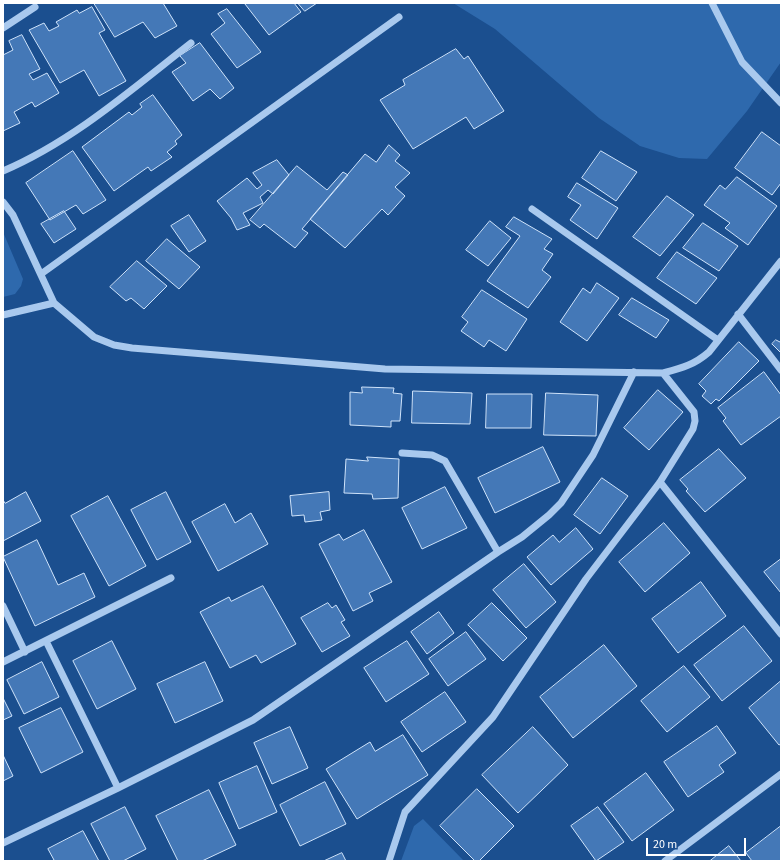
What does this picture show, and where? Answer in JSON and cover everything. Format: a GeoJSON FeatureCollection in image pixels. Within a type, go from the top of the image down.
{"type":"FeatureCollection","features":[{"type":"Feature","properties":{"kind":"street"},"geometry":{"type":"LineString","coordinates":[[712,3],[742,62],[781,103]]}},
{"type":"Feature","properties":{"kind":"street"},"geometry":{"type":"LineString","coordinates":[[3,28],[35,8]]}},
{"type":"Feature","properties":{"kind":"street"},"geometry":{"type":"LineString","coordinates":[[41,274],[399,17]]}},
{"type":"Feature","properties":{"kind":"street"},"geometry":{"type":"LineString","coordinates":[[3,171],[24,162],[69,136],[191,43]]}},
{"type":"Feature","properties":{"kind":"street"},"geometry":{"type":"LineString","coordinates":[[3,202],[12,215],[54,303],[94,337],[114,346],[385,369],[663,373],[683,368],[698,361],[709,352],[781,262]]}},
{"type":"Feature","properties":{"kind":"street"},"geometry":{"type":"LineString","coordinates":[[532,209],[718,340]]}},
{"type":"Feature","properties":{"kind":"street"},"geometry":{"type":"LineString","coordinates":[[3,315],[54,303]]}},
{"type":"Feature","properties":{"kind":"street"},"geometry":{"type":"LineString","coordinates":[[738,314],[781,370]]}},
{"type":"Feature","properties":{"kind":"street"},"geometry":{"type":"LineString","coordinates":[[3,843],[118,788],[254,720],[522,537],[550,515],[561,503],[593,455],[634,372]]}},
{"type":"Feature","properties":{"kind":"street"},"geometry":{"type":"LineString","coordinates":[[389,861],[405,812],[493,717],[586,579],[660,482],[693,429],[695,421],[694,412],[663,373]]}},
{"type":"Feature","properties":{"kind":"street"},"geometry":{"type":"LineString","coordinates":[[402,453],[432,455],[445,461],[498,552]]}},
{"type":"Feature","properties":{"kind":"street"},"geometry":{"type":"LineString","coordinates":[[660,482],[781,634]]}},
{"type":"Feature","properties":{"kind":"street"},"geometry":{"type":"LineString","coordinates":[[3,662],[171,578]]}},
{"type":"Feature","properties":{"kind":"street"},"geometry":{"type":"LineString","coordinates":[[3,606],[25,652]]}},
{"type":"Feature","properties":{"kind":"street"},"geometry":{"type":"LineString","coordinates":[[46,641],[118,788]]}},
{"type":"Feature","properties":{"kind":"street"},"geometry":{"type":"LineString","coordinates":[[665,861],[781,774]]}},
{"type":"Feature","properties":{"kind":"shaded area"},"geometry":{"type":"Polygon","coordinates":[[[453,3],[781,3],[781,62],[747,111],[707,159],[679,158],[640,146],[599,118],[495,29],[453,3]]]}},
{"type":"Feature","properties":{"kind":"shaded area"},"geometry":{"type":"Polygon","coordinates":[[[3,232],[23,279],[21,286],[15,294],[3,297],[3,232]]]}},
{"type":"Feature","properties":{"kind":"shaded area"},"geometry":{"type":"Polygon","coordinates":[[[423,819],[464,861],[401,861],[414,826],[423,819]]]}},
{"type":"Feature","properties":{"kind":"building"},"geometry":{"type":"Polygon","coordinates":[[[94,3],[163,3],[177,26],[155,38],[143,22],[115,37],[94,3]]]}},
{"type":"Feature","properties":{"kind":"building"},"geometry":{"type":"Polygon","coordinates":[[[294,3],[301,12],[269,35],[245,4],[294,3]]]}},
{"type":"Feature","properties":{"kind":"building"},"geometry":{"type":"Polygon","coordinates":[[[298,3],[317,3],[305,11],[298,3]]]}},
{"type":"Feature","properties":{"kind":"building"},"geometry":{"type":"Polygon","coordinates":[[[92,7],[105,30],[99,33],[126,81],[99,96],[84,70],[60,83],[29,30],[44,23],[49,31],[59,26],[56,22],[77,10],[79,13],[92,7]]]}},
{"type":"Feature","properties":{"kind":"building"},"geometry":{"type":"Polygon","coordinates":[[[227,9],[261,52],[237,68],[211,34],[225,23],[218,14],[227,9]]]}},
{"type":"Feature","properties":{"kind":"building"},"geometry":{"type":"Polygon","coordinates":[[[22,35],[40,69],[29,74],[33,80],[47,73],[59,93],[35,107],[32,102],[14,112],[20,123],[3,131],[3,55],[13,50],[9,41],[22,35]]]}},
{"type":"Feature","properties":{"kind":"building"},"geometry":{"type":"Polygon","coordinates":[[[200,43],[234,88],[220,99],[210,89],[193,101],[172,72],[186,63],[180,56],[200,43]]]}},
{"type":"Feature","properties":{"kind":"building"},"geometry":{"type":"Polygon","coordinates":[[[456,49],[464,59],[468,56],[504,111],[474,129],[466,117],[413,149],[380,100],[405,85],[403,80],[456,49]]]}},
{"type":"Feature","properties":{"kind":"building"},"geometry":{"type":"Polygon","coordinates":[[[153,95],[182,135],[175,141],[177,144],[167,152],[172,157],[151,171],[148,167],[114,191],[82,147],[129,112],[132,115],[142,107],[140,104],[153,95]]]}},
{"type":"Feature","properties":{"kind":"building"},"geometry":{"type":"Polygon","coordinates":[[[762,132],[781,146],[781,183],[772,195],[735,168],[762,132]]]}},
{"type":"Feature","properties":{"kind":"building"},"geometry":{"type":"Polygon","coordinates":[[[389,145],[400,155],[395,161],[410,173],[395,187],[405,196],[388,215],[382,209],[345,248],[310,219],[365,154],[376,162],[389,145]]]}},
{"type":"Feature","properties":{"kind":"building"},"geometry":{"type":"Polygon","coordinates":[[[73,151],[106,200],[83,214],[76,205],[50,220],[26,183],[73,151]]]}},
{"type":"Feature","properties":{"kind":"building"},"geometry":{"type":"Polygon","coordinates":[[[601,151],[637,172],[616,201],[582,178],[601,151]]]}},
{"type":"Feature","properties":{"kind":"building"},"geometry":{"type":"Polygon","coordinates":[[[277,160],[289,175],[273,194],[268,190],[260,197],[263,203],[243,213],[250,225],[237,230],[231,218],[217,201],[247,178],[257,189],[262,185],[253,173],[277,160]]]}},
{"type":"Feature","properties":{"kind":"building"},"geometry":{"type":"Polygon","coordinates":[[[297,166],[327,190],[343,172],[348,175],[302,229],[308,233],[295,248],[264,224],[260,228],[250,220],[297,166]]]}},
{"type":"Feature","properties":{"kind":"building"},"geometry":{"type":"Polygon","coordinates":[[[737,177],[777,206],[748,245],[725,228],[730,223],[704,205],[720,185],[725,189],[737,177]]]}},
{"type":"Feature","properties":{"kind":"building"},"geometry":{"type":"Polygon","coordinates":[[[577,183],[618,208],[597,239],[570,220],[581,205],[568,197],[577,183]]]}},
{"type":"Feature","properties":{"kind":"building"},"geometry":{"type":"Polygon","coordinates":[[[667,196],[694,215],[660,256],[633,237],[667,196]]]}},
{"type":"Feature","properties":{"kind":"building"},"geometry":{"type":"Polygon","coordinates":[[[64,211],[76,229],[54,243],[41,224],[64,211]]]}},
{"type":"Feature","properties":{"kind":"building"},"geometry":{"type":"Polygon","coordinates":[[[189,215],[206,241],[189,252],[171,226],[189,215]]]}},
{"type":"Feature","properties":{"kind":"building"},"geometry":{"type":"Polygon","coordinates":[[[514,217],[552,239],[544,249],[553,254],[542,270],[551,277],[528,308],[487,281],[520,236],[506,227],[514,217]]]}},
{"type":"Feature","properties":{"kind":"building"},"geometry":{"type":"Polygon","coordinates":[[[490,221],[511,238],[488,266],[466,250],[490,221]]]}},
{"type":"Feature","properties":{"kind":"building"},"geometry":{"type":"Polygon","coordinates":[[[703,223],[738,246],[719,271],[683,248],[703,223]]]}},
{"type":"Feature","properties":{"kind":"building"},"geometry":{"type":"Polygon","coordinates":[[[167,239],[200,267],[179,289],[146,261],[167,239]]]}},
{"type":"Feature","properties":{"kind":"building"},"geometry":{"type":"Polygon","coordinates":[[[677,252],[717,278],[696,304],[657,278],[677,252]]]}},
{"type":"Feature","properties":{"kind":"building"},"geometry":{"type":"Polygon","coordinates":[[[137,261],[167,286],[144,309],[131,298],[126,301],[110,287],[137,261]]]}},
{"type":"Feature","properties":{"kind":"building"},"geometry":{"type":"Polygon","coordinates":[[[597,283],[619,298],[587,341],[560,322],[583,288],[590,293],[597,283]]]}},
{"type":"Feature","properties":{"kind":"building"},"geometry":{"type":"Polygon","coordinates":[[[482,290],[527,319],[506,351],[489,340],[484,347],[461,331],[468,322],[462,317],[482,290]]]}},
{"type":"Feature","properties":{"kind":"building"},"geometry":{"type":"Polygon","coordinates":[[[632,298],[669,320],[656,338],[619,315],[632,298]]]}},
{"type":"Feature","properties":{"kind":"building"},"geometry":{"type":"Polygon","coordinates":[[[776,340],[781,341],[781,353],[772,344],[776,340]]]}},
{"type":"Feature","properties":{"kind":"building"},"geometry":{"type":"Polygon","coordinates":[[[739,342],[759,361],[719,401],[716,399],[711,404],[702,396],[706,391],[699,384],[739,342]]]}},
{"type":"Feature","properties":{"kind":"building"},"geometry":{"type":"Polygon","coordinates":[[[764,372],[781,395],[781,416],[741,445],[723,421],[726,418],[718,408],[764,372]]]}},
{"type":"Feature","properties":{"kind":"building"},"geometry":{"type":"Polygon","coordinates":[[[362,387],[394,388],[393,393],[402,394],[400,421],[391,421],[391,427],[350,425],[350,392],[362,393],[362,387]]]}},
{"type":"Feature","properties":{"kind":"building"},"geometry":{"type":"Polygon","coordinates":[[[658,390],[683,412],[649,450],[624,428],[658,390]]]}},
{"type":"Feature","properties":{"kind":"building"},"geometry":{"type":"Polygon","coordinates":[[[413,391],[472,393],[470,424],[412,423],[413,391]]]}},
{"type":"Feature","properties":{"kind":"building"},"geometry":{"type":"Polygon","coordinates":[[[546,393],[598,395],[596,436],[544,435],[546,393]]]}},
{"type":"Feature","properties":{"kind":"building"},"geometry":{"type":"Polygon","coordinates":[[[487,394],[532,394],[531,428],[486,428],[487,394]]]}},
{"type":"Feature","properties":{"kind":"building"},"geometry":{"type":"Polygon","coordinates":[[[543,447],[560,482],[495,513],[478,478],[543,447]]]}},
{"type":"Feature","properties":{"kind":"building"},"geometry":{"type":"Polygon","coordinates":[[[719,449],[746,478],[705,512],[686,491],[688,489],[680,480],[719,449]]]}},
{"type":"Feature","properties":{"kind":"building"},"geometry":{"type":"Polygon","coordinates":[[[367,457],[399,459],[398,498],[373,499],[372,494],[344,493],[346,459],[368,461],[367,457]]]}},
{"type":"Feature","properties":{"kind":"building"},"geometry":{"type":"Polygon","coordinates":[[[602,478],[628,496],[600,534],[574,515],[602,478]]]}},
{"type":"Feature","properties":{"kind":"building"},"geometry":{"type":"Polygon","coordinates":[[[445,487],[467,528],[422,549],[402,508],[445,487]]]}},
{"type":"Feature","properties":{"kind":"building"},"geometry":{"type":"Polygon","coordinates":[[[26,492],[41,521],[3,541],[3,500],[5,503],[26,492]]]}},
{"type":"Feature","properties":{"kind":"building"},"geometry":{"type":"Polygon","coordinates":[[[166,492],[191,542],[157,560],[131,510],[166,492]]]}},
{"type":"Feature","properties":{"kind":"building"},"geometry":{"type":"Polygon","coordinates":[[[329,492],[330,510],[320,512],[322,520],[305,522],[304,515],[292,516],[290,496],[329,492]]]}},
{"type":"Feature","properties":{"kind":"building"},"geometry":{"type":"Polygon","coordinates":[[[108,496],[146,566],[109,586],[71,516],[108,496]]]}},
{"type":"Feature","properties":{"kind":"building"},"geometry":{"type":"Polygon","coordinates":[[[225,504],[235,523],[251,513],[268,544],[218,571],[192,522],[225,504]]]}},
{"type":"Feature","properties":{"kind":"building"},"geometry":{"type":"Polygon","coordinates":[[[664,523],[690,553],[645,592],[619,562],[664,523]]]}},
{"type":"Feature","properties":{"kind":"building"},"geometry":{"type":"Polygon","coordinates":[[[576,528],[593,549],[551,585],[527,557],[553,535],[559,542],[576,528]]]}},
{"type":"Feature","properties":{"kind":"building"},"geometry":{"type":"Polygon","coordinates":[[[364,530],[392,582],[369,593],[373,601],[353,611],[319,544],[339,534],[343,540],[364,530]]]}},
{"type":"Feature","properties":{"kind":"building"},"geometry":{"type":"Polygon","coordinates":[[[37,540],[58,585],[84,573],[95,597],[35,626],[3,557],[37,540]]]}},
{"type":"Feature","properties":{"kind":"building"},"geometry":{"type":"Polygon","coordinates":[[[781,559],[781,593],[764,572],[781,559]]]}},
{"type":"Feature","properties":{"kind":"building"},"geometry":{"type":"Polygon","coordinates":[[[524,564],[556,602],[526,628],[493,590],[524,564]]]}},
{"type":"Feature","properties":{"kind":"building"},"geometry":{"type":"Polygon","coordinates":[[[701,582],[726,616],[678,653],[652,619],[701,582]]]}},
{"type":"Feature","properties":{"kind":"building"},"geometry":{"type":"Polygon","coordinates":[[[263,586],[296,644],[261,663],[256,655],[230,668],[200,612],[229,597],[231,601],[263,586]]]}},
{"type":"Feature","properties":{"kind":"building"},"geometry":{"type":"Polygon","coordinates":[[[328,603],[332,608],[336,605],[345,620],[341,622],[350,636],[322,652],[301,618],[328,603]]]}},
{"type":"Feature","properties":{"kind":"building"},"geometry":{"type":"Polygon","coordinates":[[[492,603],[527,638],[503,661],[468,625],[492,603]]]}},
{"type":"Feature","properties":{"kind":"building"},"geometry":{"type":"Polygon","coordinates":[[[439,612],[454,633],[427,654],[411,632],[439,612]]]}},
{"type":"Feature","properties":{"kind":"building"},"geometry":{"type":"Polygon","coordinates":[[[744,626],[772,661],[722,701],[694,665],[744,626]]]}},
{"type":"Feature","properties":{"kind":"building"},"geometry":{"type":"Polygon","coordinates":[[[466,632],[486,659],[448,686],[429,659],[466,632]]]}},
{"type":"Feature","properties":{"kind":"building"},"geometry":{"type":"Polygon","coordinates":[[[112,641],[136,689],[97,709],[73,661],[112,641]]]}},
{"type":"Feature","properties":{"kind":"building"},"geometry":{"type":"Polygon","coordinates":[[[407,641],[429,674],[386,702],[364,668],[407,641]]]}},
{"type":"Feature","properties":{"kind":"building"},"geometry":{"type":"Polygon","coordinates":[[[604,645],[637,686],[573,738],[540,697],[604,645]]]}},
{"type":"Feature","properties":{"kind":"building"},"geometry":{"type":"Polygon","coordinates":[[[42,662],[59,697],[24,714],[7,680],[42,662]]]}},
{"type":"Feature","properties":{"kind":"building"},"geometry":{"type":"Polygon","coordinates":[[[205,662],[223,701],[175,723],[157,684],[205,662]]]}},
{"type":"Feature","properties":{"kind":"building"},"geometry":{"type":"Polygon","coordinates":[[[684,666],[710,697],[667,732],[641,701],[684,666]]]}},
{"type":"Feature","properties":{"kind":"building"},"geometry":{"type":"Polygon","coordinates":[[[781,681],[781,744],[779,745],[749,708],[781,681]]]}},
{"type":"Feature","properties":{"kind":"building"},"geometry":{"type":"Polygon","coordinates":[[[445,692],[466,722],[422,752],[401,722],[445,692]]]}},
{"type":"Feature","properties":{"kind":"building"},"geometry":{"type":"Polygon","coordinates":[[[3,698],[12,716],[3,720],[3,698]]]}},
{"type":"Feature","properties":{"kind":"building"},"geometry":{"type":"Polygon","coordinates":[[[61,708],[83,752],[41,773],[19,728],[61,708]]]}},
{"type":"Feature","properties":{"kind":"building"},"geometry":{"type":"Polygon","coordinates":[[[717,726],[736,753],[719,765],[724,772],[688,797],[664,762],[717,726]]]}},
{"type":"Feature","properties":{"kind":"building"},"geometry":{"type":"Polygon","coordinates":[[[290,727],[308,768],[272,784],[254,743],[290,727]]]}},
{"type":"Feature","properties":{"kind":"building"},"geometry":{"type":"Polygon","coordinates":[[[533,727],[568,765],[518,813],[482,775],[533,727]]]}},
{"type":"Feature","properties":{"kind":"building"},"geometry":{"type":"Polygon","coordinates":[[[403,735],[428,775],[357,819],[326,769],[370,742],[375,751],[403,735]]]}},
{"type":"Feature","properties":{"kind":"building"},"geometry":{"type":"Polygon","coordinates":[[[3,755],[13,776],[3,781],[3,755]]]}},
{"type":"Feature","properties":{"kind":"building"},"geometry":{"type":"Polygon","coordinates":[[[257,766],[277,812],[239,829],[219,783],[257,766]]]}},
{"type":"Feature","properties":{"kind":"building"},"geometry":{"type":"Polygon","coordinates":[[[646,773],[674,810],[632,841],[604,804],[646,773]]]}},
{"type":"Feature","properties":{"kind":"building"},"geometry":{"type":"Polygon","coordinates":[[[325,782],[346,824],[300,846],[280,805],[325,782]]]}},
{"type":"Feature","properties":{"kind":"building"},"geometry":{"type":"Polygon","coordinates":[[[477,789],[514,826],[479,861],[475,861],[440,826],[477,789]]]}},
{"type":"Feature","properties":{"kind":"building"},"geometry":{"type":"Polygon","coordinates":[[[209,790],[236,845],[202,861],[178,861],[156,816],[209,790]]]}},
{"type":"Feature","properties":{"kind":"building"},"geometry":{"type":"Polygon","coordinates":[[[125,807],[146,849],[123,861],[110,861],[91,824],[125,807]]]}},
{"type":"Feature","properties":{"kind":"building"},"geometry":{"type":"Polygon","coordinates":[[[598,807],[624,842],[596,861],[571,826],[598,807]]]}},
{"type":"Feature","properties":{"kind":"building"},"geometry":{"type":"Polygon","coordinates":[[[781,826],[781,861],[752,861],[746,853],[781,826]]]}},
{"type":"Feature","properties":{"kind":"building"},"geometry":{"type":"Polygon","coordinates":[[[83,831],[99,861],[52,861],[54,860],[48,849],[83,831]]]}},
{"type":"Feature","properties":{"kind":"building"},"geometry":{"type":"Polygon","coordinates":[[[729,846],[741,861],[710,861],[729,846]]]}},
{"type":"Feature","properties":{"kind":"building"},"geometry":{"type":"Polygon","coordinates":[[[342,853],[346,861],[324,861],[342,853]]]}}]}
